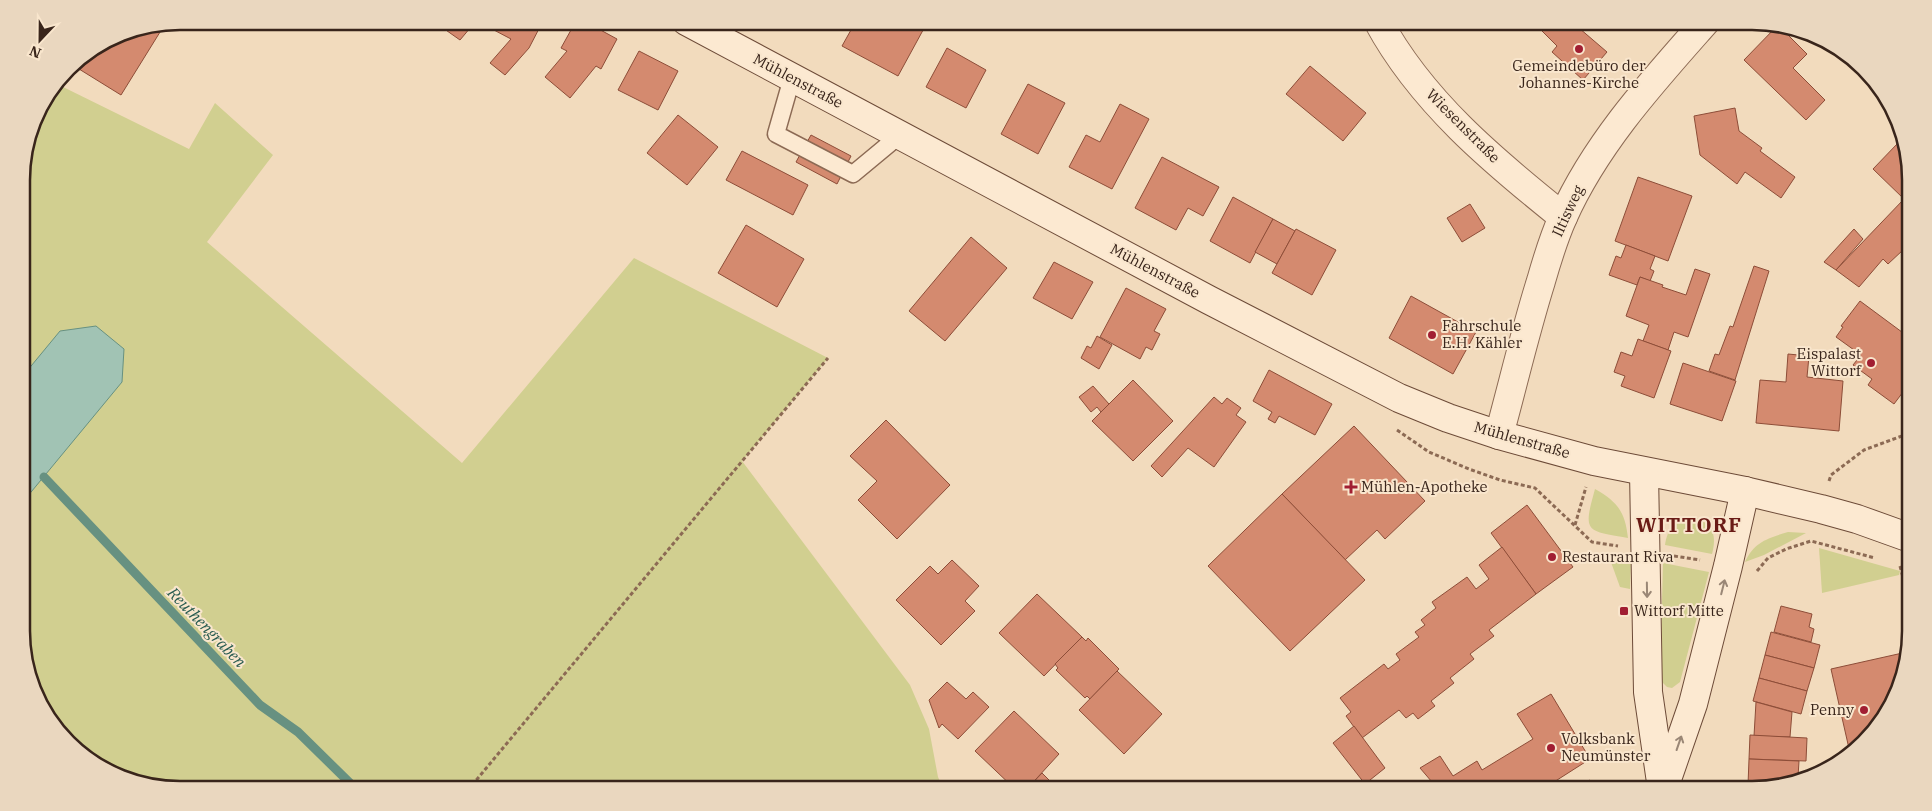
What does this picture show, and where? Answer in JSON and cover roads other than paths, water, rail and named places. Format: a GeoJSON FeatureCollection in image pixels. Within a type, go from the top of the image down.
{"type":"FeatureCollection","features":[{"type":"Feature","properties":{"kind":"street","name":"Mühlenstraße"},"geometry":{"type":"LineString","coordinates":[[703,30],[1407,402],[1499,435],[1594,461],[1744,491],[1821,509],[1857,519],[1902,535]]}},
{"type":"Feature","properties":{"kind":"street","name":"Wiesenstraße"},"geometry":{"type":"LineString","coordinates":[[1384,30],[1413,74],[1443,110],[1476,143],[1563,217]]}},
{"type":"Feature","properties":{"kind":"street","name":"Iltisweg"},"geometry":{"type":"LineString","coordinates":[[1499,435],[1534,303],[1563,217],[1583,178],[1608,139],[1634,104],[1698,30]]}},
{"type":"Feature","properties":{"kind":"street"},"geometry":{"type":"LineString","coordinates":[[1644,472],[1648,692],[1661,781]]}},
{"type":"Feature","properties":{"kind":"street"},"geometry":{"type":"LineString","coordinates":[[1665,781],[1693,704],[1728,566],[1744,491]]}},
{"type":"Feature","properties":{"kind":"lane"},"geometry":{"type":"LineString","coordinates":[[792,78],[776,134],[853,174],[900,135]]}},
{"type":"Feature","properties":{"kind":"waterway","name":"Reuthengraben"},"geometry":{"type":"LineString","coordinates":[[44,477],[260,705],[298,732],[348,781]]}},
{"type":"Feature","properties":{"kind":"place","name":"Gemeindebüro der Johannes-Kirche"},"geometry":{"type":"Point","coordinates":[1579,49]}},
{"type":"Feature","properties":{"kind":"place","name":"Fahrschule E.H. Kähler"},"geometry":{"type":"Point","coordinates":[1432,335]}},
{"type":"Feature","properties":{"kind":"place","name":"Eispalast Wittorf"},"geometry":{"type":"Point","coordinates":[1871,363]}},
{"type":"Feature","properties":{"kind":"place","name":"Mühlen-Apotheke"},"geometry":{"type":"Point","coordinates":[1351,487]}},
{"type":"Feature","properties":{"kind":"place","name":"Restaurant Riva"},"geometry":{"type":"Point","coordinates":[1552,557]}},
{"type":"Feature","properties":{"kind":"place","name":"Wittorf Mitte"},"geometry":{"type":"Point","coordinates":[1624,611]}},
{"type":"Feature","properties":{"kind":"place","name":"Penny"},"geometry":{"type":"Point","coordinates":[1864,710]}},
{"type":"Feature","properties":{"kind":"place","name":"Volksbank Neumünster"},"geometry":{"type":"Point","coordinates":[1551,748]}},
{"type":"Feature","properties":{"kind":"district","name":"WITTORF"},"geometry":{"type":"Point","coordinates":[1689,525]}}]}
